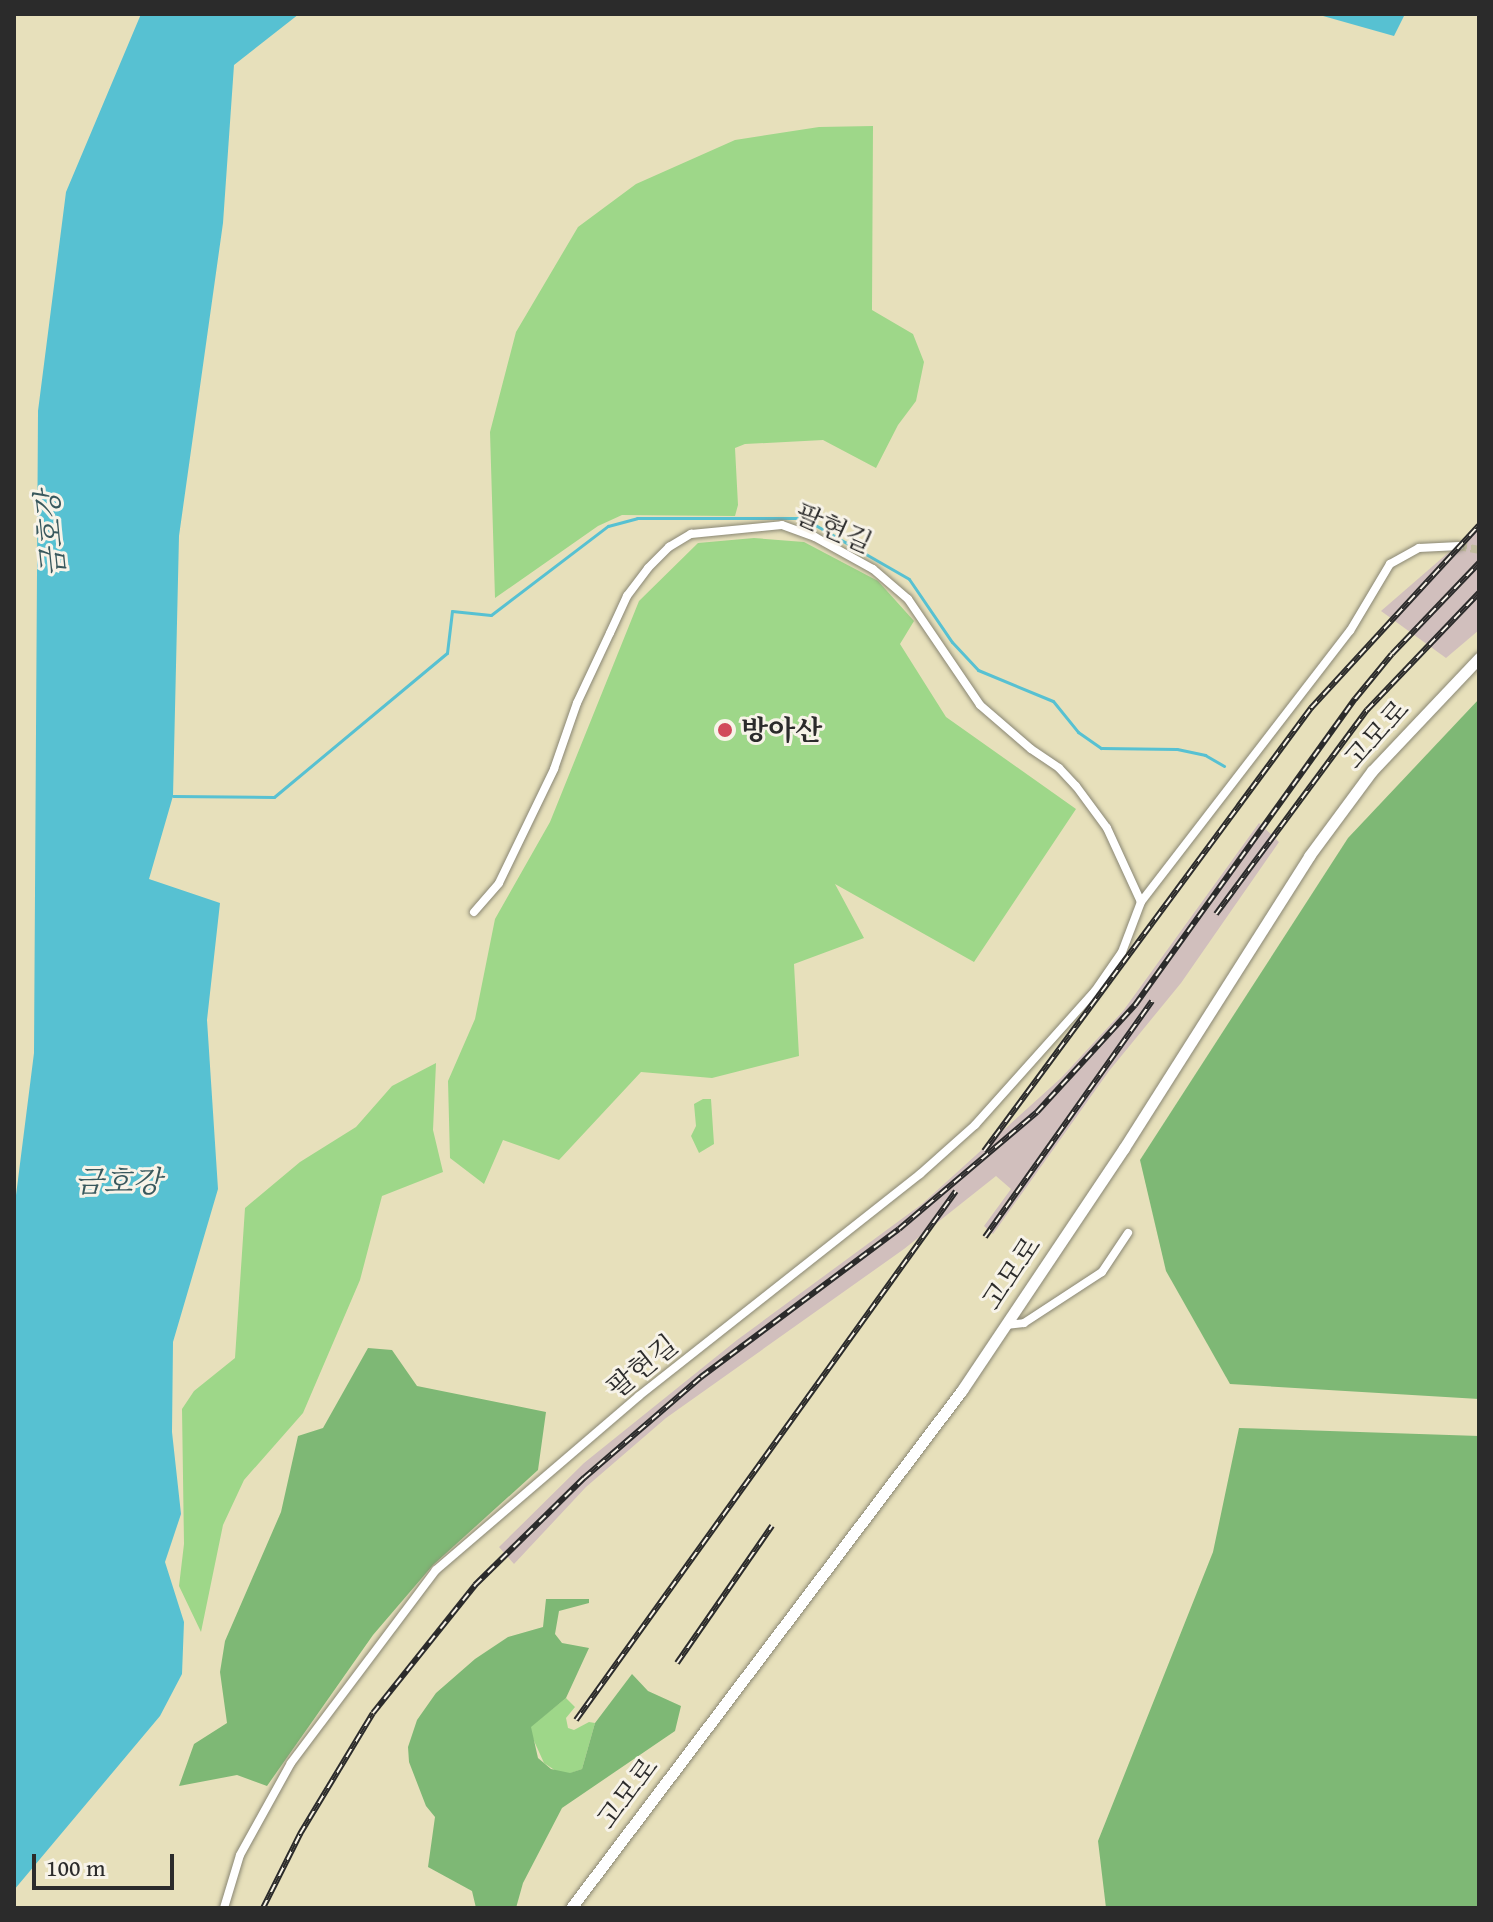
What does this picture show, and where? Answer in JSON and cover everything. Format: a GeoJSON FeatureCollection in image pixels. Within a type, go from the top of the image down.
{"type":"FeatureCollection","features":[{"type":"Feature","properties":{"kind":"main road","name":"고모로"},"geometry":{"type":"LineString","coordinates":[[571,1908],[962,1390],[1124,1148],[1309,856],[1372,771],[1479,658]]}},
{"type":"Feature","properties":{"kind":"street","name":"팔현길"},"geometry":{"type":"LineString","coordinates":[[474,912],[499,883],[554,769],[577,703],[627,596],[648,568],[669,547],[691,534],[782,525],[815,537],[873,569],[908,599],[980,705],[1031,749],[1059,768],[1087,800],[1107,828],[1141,902]]}},
{"type":"Feature","properties":{"kind":"street","name":"팔현길"},"geometry":{"type":"LineString","coordinates":[[224,1908],[240,1855],[291,1763],[436,1570],[639,1396],[920,1174],[975,1125],[1095,991],[1127,942],[1141,902],[1350,631],[1390,564],[1419,548],[1459,546]]}},
{"type":"Feature","properties":{"kind":"street"},"geometry":{"type":"LineString","coordinates":[[1006,1325],[1024,1323],[1102,1272],[1128,1233]]}},
{"type":"Feature","properties":{"kind":"shaded area"},"geometry":{"type":"Polygon","coordinates":[[[1479,526],[1479,630],[1446,658],[1381,611],[1479,526]]]}},
{"type":"Feature","properties":{"kind":"shaded area"},"geometry":{"type":"Polygon","coordinates":[[[1259,823],[1279,842],[1181,983],[1109,1071],[993,1234],[984,1226],[1011,1189],[996,1176],[904,1249],[666,1418],[586,1487],[514,1564],[499,1547],[584,1463],[737,1340],[922,1204],[1061,1078],[1123,1011],[1259,823]]]}},
{"type":"Feature","properties":{"kind":"green space"},"geometry":{"type":"Polygon","coordinates":[[[873,126],[872,310],[913,334],[924,362],[916,401],[898,425],[876,468],[823,440],[745,444],[735,448],[738,505],[735,516],[622,515],[598,526],[495,598],[490,432],[516,332],[578,227],[636,184],[735,140],[819,127],[873,126]]]}},
{"type":"Feature","properties":{"kind":"green space"},"geometry":{"type":"Polygon","coordinates":[[[754,538],[804,542],[878,581],[914,621],[900,644],[946,717],[1076,809],[974,962],[835,884],[864,938],[794,964],[799,1056],[712,1078],[641,1072],[559,1160],[503,1140],[484,1184],[450,1158],[448,1081],[475,1019],[495,919],[550,822],[639,601],[698,543],[754,538]]]}},
{"type":"Feature","properties":{"kind":"green space"},"geometry":{"type":"Polygon","coordinates":[[[1479,699],[1479,1399],[1230,1384],[1166,1271],[1140,1160],[1348,838],[1479,699]]]}},
{"type":"Feature","properties":{"kind":"green space"},"geometry":{"type":"Polygon","coordinates":[[[436,1063],[433,1130],[443,1172],[382,1196],[360,1280],[303,1413],[244,1480],[223,1525],[201,1632],[179,1586],[184,1544],[182,1409],[194,1391],[235,1358],[245,1208],[300,1162],[356,1127],[392,1086],[436,1063]]]}},
{"type":"Feature","properties":{"kind":"green space"},"geometry":{"type":"Polygon","coordinates":[[[711,1099],[714,1144],[699,1153],[691,1136],[696,1126],[694,1104],[711,1099]]]}},
{"type":"Feature","properties":{"kind":"green space"},"geometry":{"type":"Polygon","coordinates":[[[368,1348],[392,1350],[417,1386],[546,1412],[538,1470],[433,1565],[373,1635],[267,1786],[237,1775],[179,1786],[194,1744],[227,1723],[220,1672],[225,1641],[281,1512],[298,1436],[323,1428],[368,1348]]]}},
{"type":"Feature","properties":{"kind":"green space"},"geometry":{"type":"Polygon","coordinates":[[[1239,1428],[1479,1436],[1479,1908],[1106,1908],[1098,1841],[1213,1552],[1239,1428]]]}},
{"type":"Feature","properties":{"kind":"green space"},"geometry":{"type":"Polygon","coordinates":[[[546,1599],[589,1599],[589,1603],[559,1611],[555,1634],[562,1643],[589,1648],[566,1698],[531,1727],[538,1758],[551,1769],[570,1773],[582,1769],[595,1723],[632,1674],[648,1691],[681,1706],[675,1731],[562,1808],[523,1883],[516,1908],[476,1908],[472,1891],[428,1867],[435,1817],[426,1806],[409,1762],[408,1747],[417,1720],[436,1693],[475,1659],[508,1637],[543,1627],[546,1599]]]}},
{"type":"Feature","properties":{"kind":"green space"},"geometry":{"type":"Polygon","coordinates":[[[566,1698],[575,1707],[566,1718],[568,1728],[574,1730],[589,1722],[595,1723],[582,1769],[559,1773],[544,1763],[530,1732],[531,1726],[566,1698]]]}},
{"type":"Feature","properties":{"kind":"water","name":"금호강"},"geometry":{"type":"Polygon","coordinates":[[[141,14],[299,14],[234,65],[223,223],[179,536],[173,796],[149,879],[220,903],[207,1020],[218,1189],[173,1342],[172,1432],[181,1514],[165,1562],[184,1622],[182,1674],[160,1716],[14,1890],[14,1211],[34,1053],[38,411],[66,192],[141,14]]]}},
{"type":"Feature","properties":{"kind":"water"},"geometry":{"type":"Polygon","coordinates":[[[1316,14],[1405,14],[1394,36],[1316,14]]]}},
{"type":"Feature","properties":{"kind":"waterway"},"geometry":{"type":"LineString","coordinates":[[173,796],[274,797],[447,653],[452,611],[491,615],[608,526],[637,518],[803,518],[909,579],[952,642],[978,670],[1053,701],[1078,732],[1101,748],[1177,749],[1205,755],[1224,766]]}},
{"type":"Feature","properties":{"kind":"tunnel"},"geometry":{"type":"LineString","coordinates":[[1459,546],[1479,550]]}},
{"type":"Feature","properties":{"kind":"railway"},"geometry":{"type":"LineString","coordinates":[[984,1151],[1311,708],[1479,525]]}},
{"type":"Feature","properties":{"kind":"railway"},"geometry":{"type":"LineString","coordinates":[[263,1908],[300,1834],[373,1713],[475,1585],[584,1478],[701,1377],[899,1229],[1037,1112],[1135,1005],[1355,699],[1392,654],[1479,563]]}},
{"type":"Feature","properties":{"kind":"railway"},"geometry":{"type":"LineString","coordinates":[[1216,914],[1367,710],[1479,593]]}},
{"type":"Feature","properties":{"kind":"railway"},"geometry":{"type":"LineString","coordinates":[[985,1237],[1152,1001]]}},
{"type":"Feature","properties":{"kind":"railway"},"geometry":{"type":"LineString","coordinates":[[576,1720],[956,1191]]}},
{"type":"Feature","properties":{"kind":"railway"},"geometry":{"type":"LineString","coordinates":[[677,1663],[772,1526]]}},
{"type":"Feature","properties":{"kind":"place","name":"방아산"},"geometry":{"type":"Point","coordinates":[725,730]}}]}
